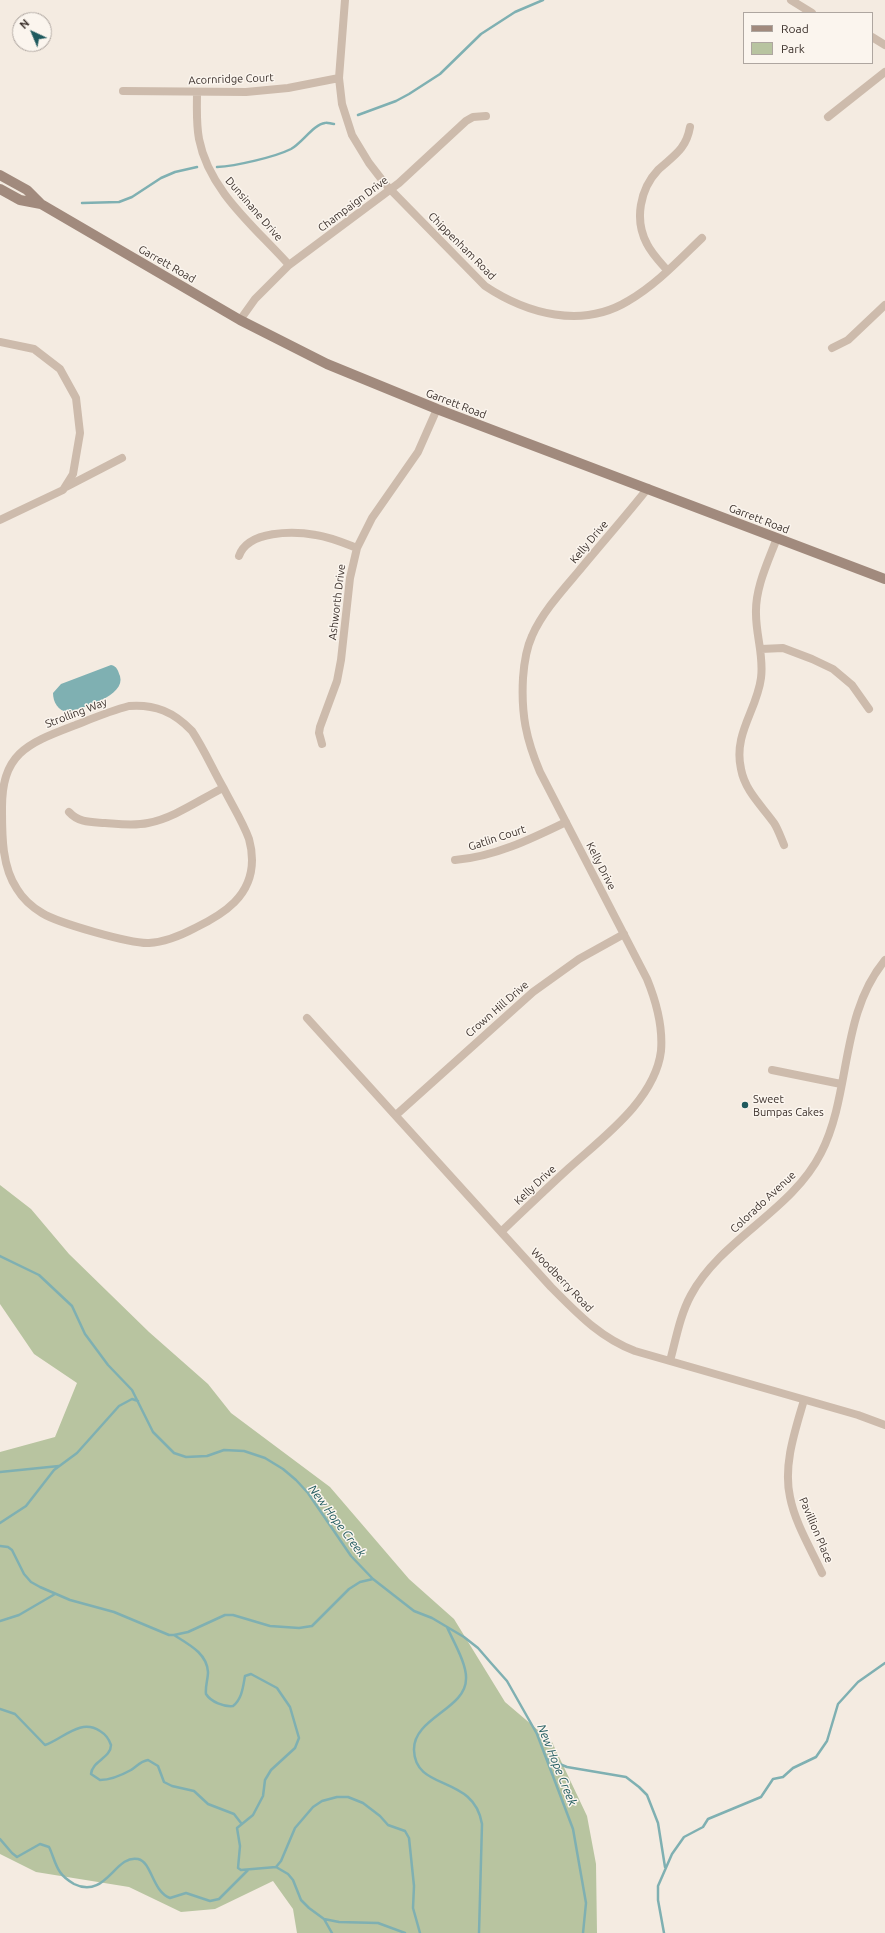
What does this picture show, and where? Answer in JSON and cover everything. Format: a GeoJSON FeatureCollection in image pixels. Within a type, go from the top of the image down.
{"type":"FeatureCollection","features":[{"type":"Feature","properties":{"kind":"street","name":"Chippenham Road"},"geometry":{"type":"LineString","coordinates":[[345,0],[339,78],[344,112],[352,135],[369,163],[390,190],[485,286],[509,301],[546,314],[567,316],[609,310],[642,293],[702,238]]}},
{"type":"Feature","properties":{"kind":"street"},"geometry":{"type":"LineString","coordinates":[[791,0],[810,12]]}},
{"type":"Feature","properties":{"kind":"street"},"geometry":{"type":"LineString","coordinates":[[873,38],[885,45]]}},
{"type":"Feature","properties":{"kind":"street"},"geometry":{"type":"LineString","coordinates":[[828,117],[885,72]]}},
{"type":"Feature","properties":{"kind":"street","name":"Acornridge Court"},"geometry":{"type":"LineString","coordinates":[[123,91],[197,92],[270,90],[339,78]]}},
{"type":"Feature","properties":{"kind":"street","name":"Dunsinane Drive"},"geometry":{"type":"LineString","coordinates":[[197,92],[197,124],[199,140],[211,173],[227,198],[289,265]]}},
{"type":"Feature","properties":{"kind":"street","name":"Champaign Drive"},"geometry":{"type":"LineString","coordinates":[[240,320],[255,299],[289,265],[390,190],[466,121],[473,117],[486,116]]}},
{"type":"Feature","properties":{"kind":"street"},"geometry":{"type":"LineString","coordinates":[[667,270],[645,242],[640,214],[642,196],[649,182],[684,145],[690,127]]}},
{"type":"Feature","properties":{"kind":"street","name":"Garrett Road"},"geometry":{"type":"LineString","coordinates":[[0,175],[27,190],[41,204],[240,320],[327,364],[437,409],[885,579]]}},
{"type":"Feature","properties":{"kind":"street","name":"Garrett Road"},"geometry":{"type":"LineString","coordinates":[[0,189],[20,200],[41,204]]}},
{"type":"Feature","properties":{"kind":"street"},"geometry":{"type":"LineString","coordinates":[[832,348],[848,340],[885,305]]}},
{"type":"Feature","properties":{"kind":"street"},"geometry":{"type":"LineString","coordinates":[[0,342],[28,346],[41,353],[60,369],[76,398],[80,421],[79,444],[73,474],[63,490],[0,520]]}},
{"type":"Feature","properties":{"kind":"street","name":"Ashworth Drive"},"geometry":{"type":"LineString","coordinates":[[322,744],[320,727],[337,681],[341,660],[350,578],[357,548],[372,518],[418,452],[437,409]]}},
{"type":"Feature","properties":{"kind":"street"},"geometry":{"type":"LineString","coordinates":[[65,487],[122,458]]}},
{"type":"Feature","properties":{"kind":"street","name":"Kelly Drive"},"geometry":{"type":"LineString","coordinates":[[502,1231],[619,1123],[642,1096],[657,1065],[661,1051],[654,997],[638,960],[540,772],[531,750],[524,725],[522,706],[527,649],[536,627],[558,595],[648,488]]}},
{"type":"Feature","properties":{"kind":"street"},"geometry":{"type":"LineString","coordinates":[[239,556],[249,542],[270,535],[286,533],[317,535],[357,548]]}},
{"type":"Feature","properties":{"kind":"street"},"geometry":{"type":"LineString","coordinates":[[777,538],[762,578],[756,612],[761,649],[759,687],[743,729],[740,748],[740,768],[749,791],[775,824],[784,845]]}},
{"type":"Feature","properties":{"kind":"street"},"geometry":{"type":"LineString","coordinates":[[761,649],[783,648],[833,669],[852,685],[868,709]]}},
{"type":"Feature","properties":{"kind":"street","name":"Strolling Way"},"geometry":{"type":"LineString","coordinates":[[129,706],[159,708],[171,713],[182,721],[197,738],[223,788],[249,839],[252,861],[248,883],[236,902],[226,911],[180,936],[163,942],[134,942],[62,922],[41,913],[22,897],[12,880],[1,831],[4,781],[11,764],[22,751],[44,737],[129,706]]}},
{"type":"Feature","properties":{"kind":"street"},"geometry":{"type":"LineString","coordinates":[[69,812],[76,818],[85,822],[148,824],[162,819],[223,788]]}},
{"type":"Feature","properties":{"kind":"street","name":"Gatlin Court"},"geometry":{"type":"LineString","coordinates":[[455,860],[476,857],[517,845],[566,822]]}},
{"type":"Feature","properties":{"kind":"street","name":"Crown Hill Drive"},"geometry":{"type":"LineString","coordinates":[[396,1115],[533,992],[579,959],[624,934]]}},
{"type":"Feature","properties":{"kind":"street","name":"Colorado Avenue"},"geometry":{"type":"LineString","coordinates":[[670,1361],[686,1306],[702,1277],[723,1255],[787,1198],[815,1164],[831,1129],[851,1031],[859,1004],[868,985],[885,960]]}},
{"type":"Feature","properties":{"kind":"street","name":"Woodberry Road"},"geometry":{"type":"LineString","coordinates":[[307,1018],[502,1231],[551,1287],[590,1326],[623,1346],[858,1415],[885,1425]]}},
{"type":"Feature","properties":{"kind":"street"},"geometry":{"type":"LineString","coordinates":[[772,1070],[841,1084]]}},
{"type":"Feature","properties":{"kind":"street","name":"Pavillion Place"},"geometry":{"type":"LineString","coordinates":[[804,1400],[791,1452],[788,1472],[789,1489],[793,1508],[822,1573]]}},
{"type":"Feature","properties":{"kind":"green space"},"geometry":{"type":"Polygon","coordinates":[[[0,1185],[31,1209],[69,1254],[149,1332],[208,1384],[231,1413],[330,1487],[409,1579],[454,1619],[505,1702],[552,1742],[587,1816],[596,1864],[597,1933],[297,1933],[293,1909],[273,1881],[215,1909],[181,1912],[129,1887],[36,1872],[0,1854],[0,1452],[55,1437],[77,1383],[34,1354],[0,1304],[0,1185]]]}},
{"type":"Feature","properties":{"kind":"water"},"geometry":{"type":"Polygon","coordinates":[[[111,665],[115,666],[118,671],[120,683],[116,690],[110,695],[83,708],[68,712],[61,710],[57,706],[53,693],[61,684],[111,665]]]}},
{"type":"Feature","properties":{"kind":"waterway"},"geometry":{"type":"LineString","coordinates":[[358,115],[396,101],[409,94],[440,74],[481,34],[515,12],[543,0]]}},
{"type":"Feature","properties":{"kind":"waterway"},"geometry":{"type":"LineString","coordinates":[[217,167],[255,161],[284,152],[295,146],[312,130],[321,124],[334,124]]}},
{"type":"Feature","properties":{"kind":"waterway"},"geometry":{"type":"LineString","coordinates":[[82,203],[119,202],[132,197],[161,178],[175,172],[197,167]]}},
{"type":"Feature","properties":{"kind":"waterway","name":"New Hope Creek"},"geometry":{"type":"LineString","coordinates":[[0,1256],[39,1275],[72,1306],[85,1334],[108,1365],[132,1390],[153,1432],[174,1453],[186,1457],[207,1456],[224,1450],[244,1451],[265,1458],[283,1469],[308,1493],[351,1556],[373,1579],[414,1611],[432,1618],[464,1637],[478,1648],[507,1681],[537,1734],[573,1829],[586,1903],[583,1933]]}},
{"type":"Feature","properties":{"kind":"waterway"},"geometry":{"type":"LineString","coordinates":[[0,1523],[26,1506],[54,1470],[77,1453],[119,1406],[132,1399],[138,1401]]}},
{"type":"Feature","properties":{"kind":"waterway"},"geometry":{"type":"LineString","coordinates":[[0,1472],[59,1466]]}},
{"type":"Feature","properties":{"kind":"waterway"},"geometry":{"type":"LineString","coordinates":[[0,1546],[8,1547],[12,1550],[24,1574],[31,1582],[40,1587],[70,1600],[114,1612],[169,1635],[188,1632],[225,1615],[233,1615],[270,1626],[299,1628],[312,1626],[349,1589],[360,1582],[373,1579]]}},
{"type":"Feature","properties":{"kind":"waterway"},"geometry":{"type":"LineString","coordinates":[[0,1621],[19,1615],[55,1594]]}},
{"type":"Feature","properties":{"kind":"waterway"},"geometry":{"type":"LineString","coordinates":[[447,1627],[466,1673],[464,1689],[458,1698],[430,1721],[422,1730],[416,1739],[414,1750],[417,1763],[424,1772],[468,1797],[477,1808],[482,1824],[479,1933]]}},
{"type":"Feature","properties":{"kind":"waterway"},"geometry":{"type":"LineString","coordinates":[[174,1635],[191,1646],[204,1659],[208,1672],[206,1694],[214,1702],[222,1705],[233,1706],[240,1696],[245,1676],[251,1674],[277,1688],[290,1707],[299,1738],[295,1748],[271,1770],[265,1780],[263,1796],[253,1815],[237,1828],[240,1846],[238,1868],[241,1870],[276,1867],[281,1861],[295,1828],[313,1807],[322,1801],[337,1797],[348,1797],[363,1803],[380,1816],[388,1825],[405,1831],[409,1838],[414,1886],[413,1908],[420,1933]]}},
{"type":"Feature","properties":{"kind":"waterway"},"geometry":{"type":"LineString","coordinates":[[664,1933],[658,1900],[658,1886],[672,1854],[684,1837],[703,1827],[708,1819],[761,1797],[773,1779],[783,1777],[793,1768],[816,1757],[827,1741],[838,1704],[858,1682],[885,1663]]}},
{"type":"Feature","properties":{"kind":"waterway"},"geometry":{"type":"LineString","coordinates":[[0,1709],[15,1714],[45,1745],[79,1728],[86,1727],[100,1731],[107,1737],[111,1745],[108,1753],[92,1770],[91,1774],[100,1780],[120,1775],[148,1760],[158,1766],[164,1782],[172,1786],[194,1791],[208,1804],[234,1814],[241,1823]]}},
{"type":"Feature","properties":{"kind":"waterway"},"geometry":{"type":"LineString","coordinates":[[547,1759],[567,1767],[626,1777],[639,1787],[647,1795],[658,1823],[665,1867]]}},
{"type":"Feature","properties":{"kind":"waterway"},"geometry":{"type":"LineString","coordinates":[[0,1839],[17,1857],[40,1844],[49,1847],[63,1876],[74,1884],[85,1887],[94,1886],[102,1882],[123,1863],[130,1859],[138,1859],[143,1861],[146,1865],[159,1889],[170,1898],[186,1893],[210,1901],[219,1899],[248,1870]]}},
{"type":"Feature","properties":{"kind":"waterway"},"geometry":{"type":"LineString","coordinates":[[276,1867],[288,1874],[293,1880],[301,1900],[324,1919],[339,1922],[378,1923],[405,1933]]}},
{"type":"Feature","properties":{"kind":"waterway"},"geometry":{"type":"LineString","coordinates":[[324,1919],[332,1933]]}},
{"type":"Feature","properties":{"kind":"place","name":"Sweet Bumpas Cakes"},"geometry":{"type":"Point","coordinates":[745,1105]}}]}
